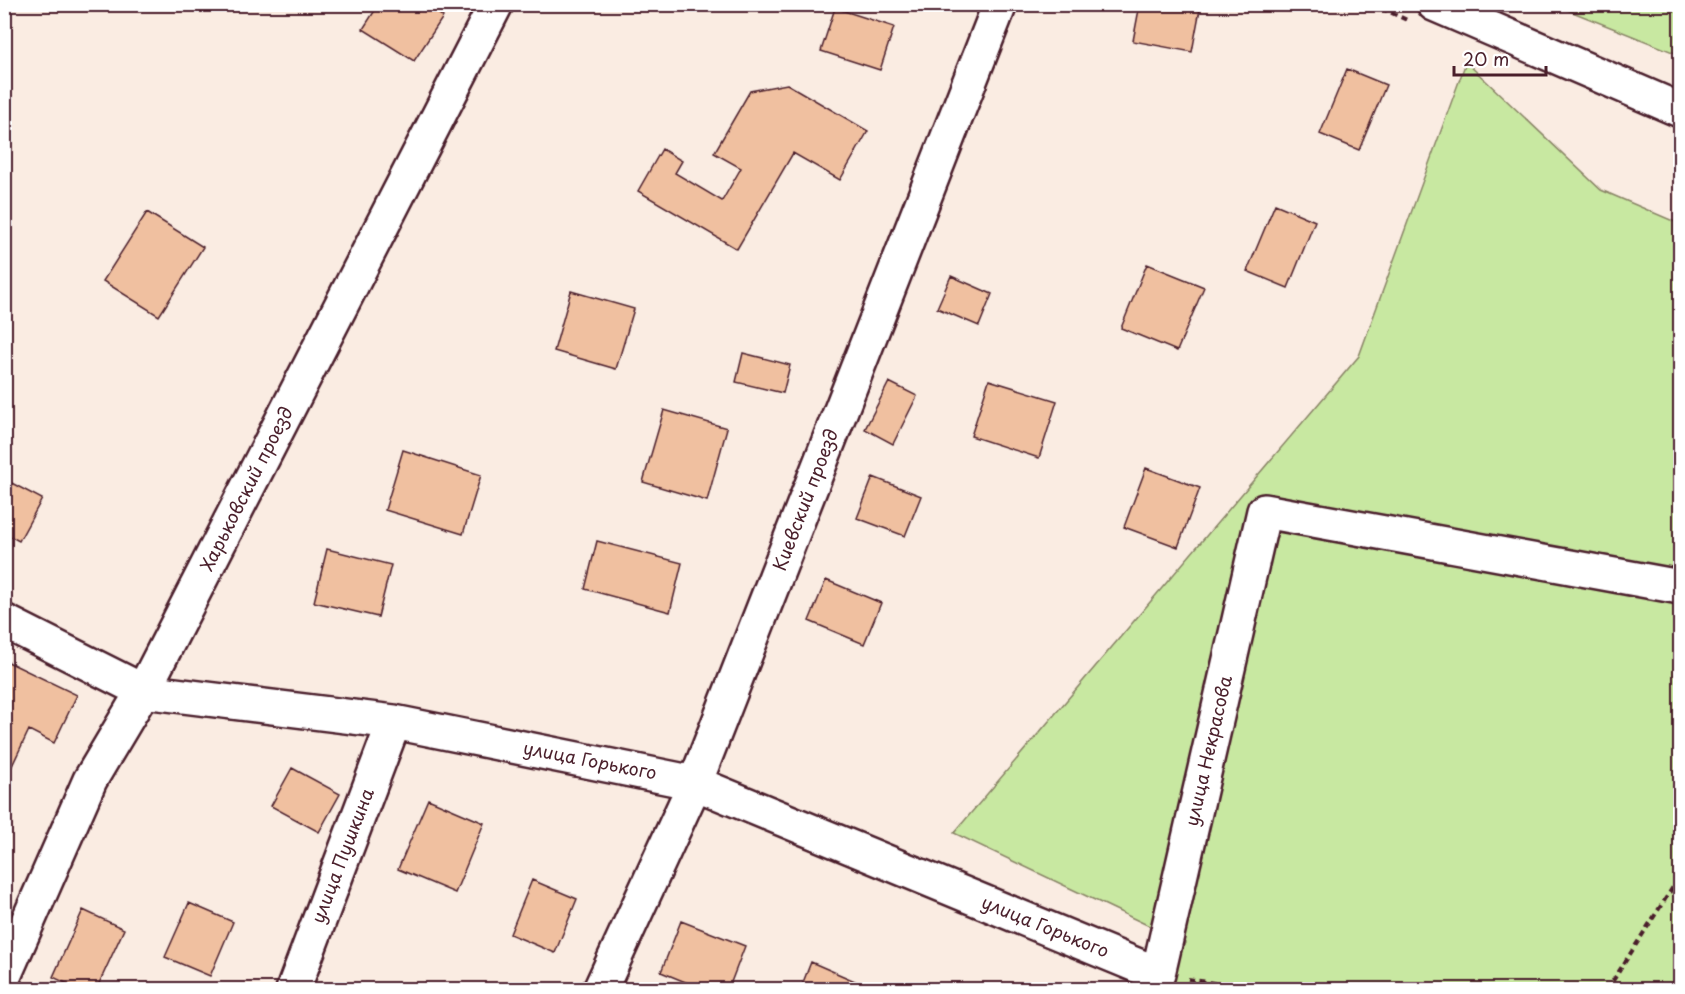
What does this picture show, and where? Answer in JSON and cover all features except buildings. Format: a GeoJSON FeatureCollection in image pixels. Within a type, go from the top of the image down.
{"type":"FeatureCollection","features":[{"type":"Feature","properties":{"kind":"street","name":"Харьковский проезд"},"geometry":{"type":"LineString","coordinates":[[4,976],[90,780],[143,691],[496,4]]}},
{"type":"Feature","properties":{"kind":"street","name":"Киевский проезд"},"geometry":{"type":"LineString","coordinates":[[600,990],[695,783],[1000,4]]}},
{"type":"Feature","properties":{"kind":"street"},"geometry":{"type":"LineString","coordinates":[[1434,4],[1680,110]]}},
{"type":"Feature","properties":{"kind":"street","name":"улица Некрасова"},"geometry":{"type":"LineString","coordinates":[[1155,982],[1264,511],[1680,587]]}},
{"type":"Feature","properties":{"kind":"street","name":"улица Горького"},"geometry":{"type":"LineString","coordinates":[[4,621],[143,691],[394,722],[695,783],[1155,982]]}},
{"type":"Feature","properties":{"kind":"street","name":"улица Пушкина"},"geometry":{"type":"LineString","coordinates":[[293,990],[394,722]]}},
{"type":"Feature","properties":{"kind":"path"},"geometry":{"type":"LineString","coordinates":[[1607,990],[1680,876]]}},
{"type":"Feature","properties":{"kind":"path"},"geometry":{"type":"LineString","coordinates":[[1155,982],[1259,990]]}},
{"type":"Feature","properties":{"kind":"green space"},"geometry":{"type":"Polygon","coordinates":[[[1555,5],[1680,5],[1680,55],[1555,5]]]}},
{"type":"Feature","properties":{"kind":"green space"},"geometry":{"type":"Polygon","coordinates":[[[1466,62],[1601,190],[1680,224],[1680,989],[1168,989],[1185,943],[954,833],[1359,356],[1466,62]]]}}]}
